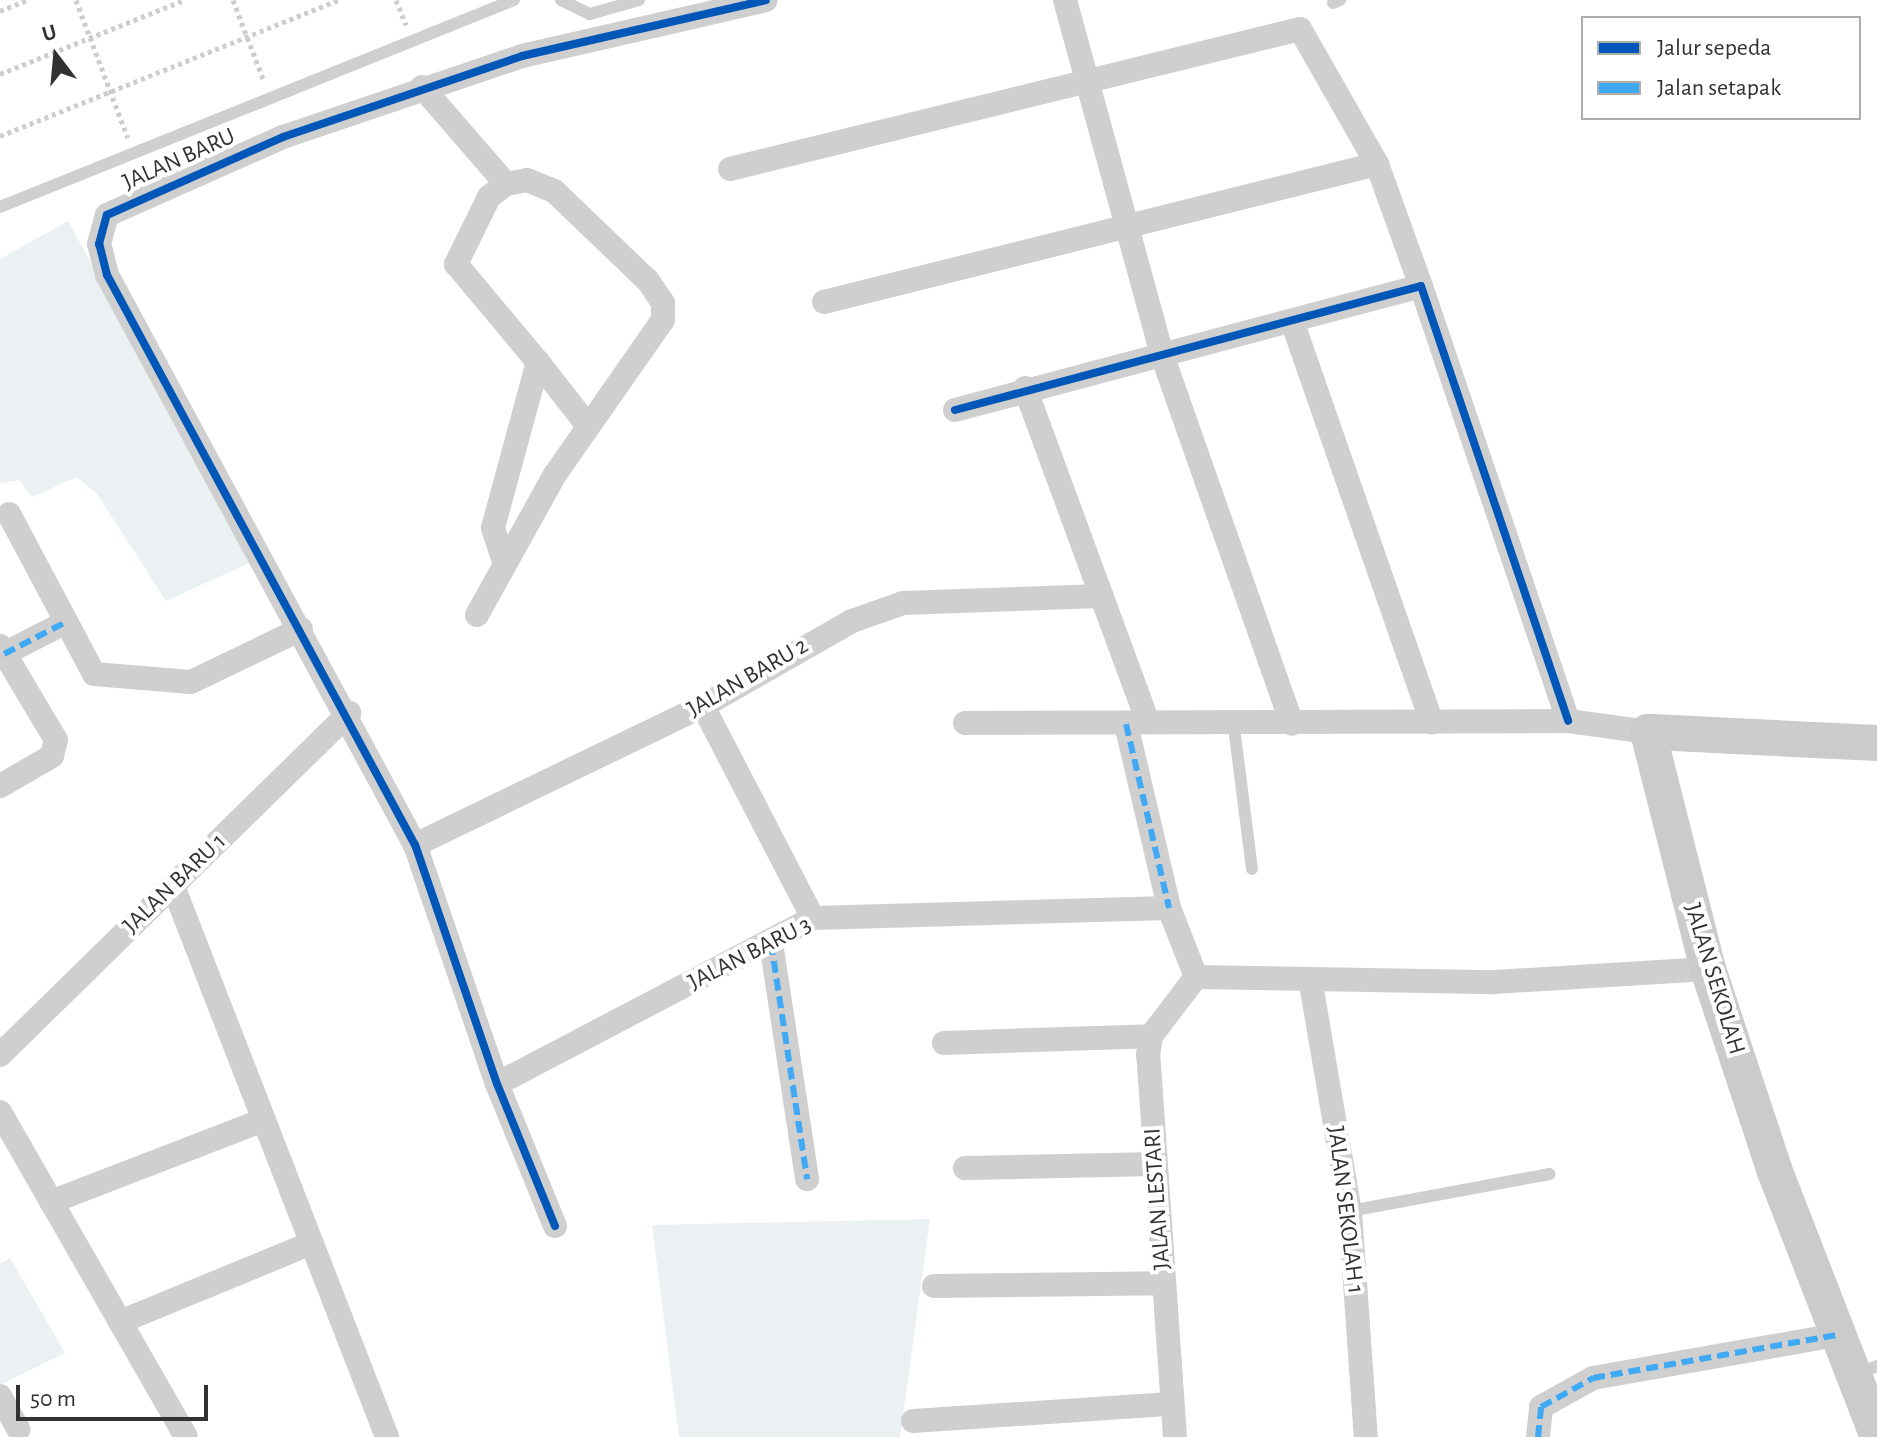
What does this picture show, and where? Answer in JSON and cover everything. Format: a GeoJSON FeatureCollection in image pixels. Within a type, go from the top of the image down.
{"type":"FeatureCollection","features":[{"type":"Feature","properties":{"kind":"street","name":"JALAN BARU"},"geometry":{"type":"LineString","coordinates":[[555,1226],[497,1084],[415,845],[349,713],[107,275],[99,244],[107,215],[148,193],[422,87],[766,0]]}},
{"type":"Feature","properties":{"kind":"street"},"geometry":{"type":"LineString","coordinates":[[1065,0],[1090,82],[1123,224],[1161,352],[1292,724]]}},
{"type":"Feature","properties":{"kind":"street"},"geometry":{"type":"LineString","coordinates":[[730,169],[1300,29],[1377,164],[1568,721]]}},
{"type":"Feature","properties":{"kind":"street"},"geometry":{"type":"LineString","coordinates":[[422,87],[506,184]]}},
{"type":"Feature","properties":{"kind":"street"},"geometry":{"type":"LineString","coordinates":[[824,302],[1123,224],[1377,164]]}},
{"type":"Feature","properties":{"kind":"street"},"geometry":{"type":"LineString","coordinates":[[477,615],[588,426],[663,320],[663,303],[554,191],[527,180],[506,184],[489,197],[456,264],[588,426]]}},
{"type":"Feature","properties":{"kind":"street"},"geometry":{"type":"LineString","coordinates":[[955,410],[1025,388],[1421,286]]}},
{"type":"Feature","properties":{"kind":"street"},"geometry":{"type":"LineString","coordinates":[[1292,321],[1432,722]]}},
{"type":"Feature","properties":{"kind":"street"},"geometry":{"type":"LineString","coordinates":[[505,564],[493,528],[538,362]]}},
{"type":"Feature","properties":{"kind":"street"},"geometry":{"type":"LineString","coordinates":[[1025,388],[1102,596],[1137,723],[1169,908],[1196,977]]}},
{"type":"Feature","properties":{"kind":"street"},"geometry":{"type":"LineString","coordinates":[[9,514],[94,674],[191,682],[301,629]]}},
{"type":"Feature","properties":{"kind":"street","name":"JALAN BARU 2"},"geometry":{"type":"LineString","coordinates":[[415,845],[703,706],[802,647],[903,603],[1102,596]]}},
{"type":"Feature","properties":{"kind":"street"},"geometry":{"type":"LineString","coordinates":[[0,786],[52,756],[56,740],[1,652],[66,622]]}},
{"type":"Feature","properties":{"kind":"street"},"geometry":{"type":"LineString","coordinates":[[703,706],[813,918]]}},
{"type":"Feature","properties":{"kind":"street","name":"JALAN BARU 1"},"geometry":{"type":"LineString","coordinates":[[0,1055],[349,713]]}},
{"type":"Feature","properties":{"kind":"street"},"geometry":{"type":"LineString","coordinates":[[965,723],[1137,723],[1234,727],[1568,721],[1648,732],[1877,743]]}},
{"type":"Feature","properties":{"kind":"street","name":"JALAN SEKOLAH"},"geometry":{"type":"LineString","coordinates":[[1648,732],[1708,969],[1838,1335],[1865,1371],[1877,1435]]}},
{"type":"Feature","properties":{"kind":"street"},"geometry":{"type":"LineString","coordinates":[[0,796],[23,774]]}},
{"type":"Feature","properties":{"kind":"street"},"geometry":{"type":"LineString","coordinates":[[173,886],[307,1245],[387,1437]]}},
{"type":"Feature","properties":{"kind":"street","name":"JALAN BARU 3"},"geometry":{"type":"LineString","coordinates":[[497,1084],[771,943],[813,918],[1169,908]]}},
{"type":"Feature","properties":{"kind":"street"},"geometry":{"type":"LineString","coordinates":[[771,943],[807,1179]]}},
{"type":"Feature","properties":{"kind":"street"},"geometry":{"type":"LineString","coordinates":[[1196,977],[1311,984],[1708,969]]}},
{"type":"Feature","properties":{"kind":"street"},"geometry":{"type":"LineString","coordinates":[[944,1043],[1151,1036],[1196,977]]}},
{"type":"Feature","properties":{"kind":"street","name":"JALAN SEKOLAH 1"},"geometry":{"type":"LineString","coordinates":[[1311,984],[1350,1211],[1366,1437]]}},
{"type":"Feature","properties":{"kind":"street","name":"JALAN LESTARI"},"geometry":{"type":"LineString","coordinates":[[1151,1036],[1170,1404],[1175,1437]]}},
{"type":"Feature","properties":{"kind":"street"},"geometry":{"type":"LineString","coordinates":[[0,1112],[186,1437]]}},
{"type":"Feature","properties":{"kind":"street"},"geometry":{"type":"LineString","coordinates":[[51,1202],[261,1121]]}},
{"type":"Feature","properties":{"kind":"street"},"geometry":{"type":"LineString","coordinates":[[965,1168],[1156,1164]]}},
{"type":"Feature","properties":{"kind":"street"},"geometry":{"type":"LineString","coordinates":[[120,1322],[307,1245]]}},
{"type":"Feature","properties":{"kind":"street"},"geometry":{"type":"LineString","coordinates":[[934,1286],[1164,1283]]}},
{"type":"Feature","properties":{"kind":"street"},"geometry":{"type":"LineString","coordinates":[[1538,1437],[1541,1407],[1593,1378],[1838,1335]]}},
{"type":"Feature","properties":{"kind":"street"},"geometry":{"type":"LineString","coordinates":[[0,1396],[14,1434]]}},
{"type":"Feature","properties":{"kind":"street"},"geometry":{"type":"LineString","coordinates":[[913,1421],[1170,1404]]}},
{"type":"Feature","properties":{"kind":"lane"},"geometry":{"type":"LineString","coordinates":[[0,207],[514,0]]}},
{"type":"Feature","properties":{"kind":"lane"},"geometry":{"type":"LineString","coordinates":[[561,0],[590,14],[639,0]]}},
{"type":"Feature","properties":{"kind":"lane"},"geometry":{"type":"LineString","coordinates":[[1234,727],[1252,869]]}},
{"type":"Feature","properties":{"kind":"lane"},"geometry":{"type":"LineString","coordinates":[[1350,1211],[1550,1174]]}},
{"type":"Feature","properties":{"kind":"path"},"geometry":{"type":"LineString","coordinates":[[0,11],[27,0]]}},
{"type":"Feature","properties":{"kind":"path"},"geometry":{"type":"LineString","coordinates":[[76,0],[133,153]]}},
{"type":"Feature","properties":{"kind":"path"},"geometry":{"type":"LineString","coordinates":[[0,74],[184,0]]}},
{"type":"Feature","properties":{"kind":"path"},"geometry":{"type":"LineString","coordinates":[[233,0],[270,98]]}},
{"type":"Feature","properties":{"kind":"path"},"geometry":{"type":"LineString","coordinates":[[0,136],[339,0]]}},
{"type":"Feature","properties":{"kind":"path"},"geometry":{"type":"LineString","coordinates":[[396,0],[412,41]]}},
{"type":"Feature","properties":{"kind":"shaded area"},"geometry":{"type":"Polygon","coordinates":[[[68,221],[254,561],[166,601],[97,494],[77,477],[32,497],[19,480],[0,483],[0,259],[68,221]]]}},
{"type":"Feature","properties":{"kind":"shaded area"},"geometry":{"type":"Polygon","coordinates":[[[930,1219],[900,1437],[679,1437],[652,1225],[930,1219]]]}},
{"type":"Feature","properties":{"kind":"shaded area"},"geometry":{"type":"Polygon","coordinates":[[[10,1258],[65,1353],[0,1385],[0,1264],[10,1258]]]}},
{"type":"Feature","properties":{"kind":"marked path"},"geometry":{"type":"LineString","coordinates":[[4,654],[66,622]]}},
{"type":"Feature","properties":{"kind":"marked path"},"geometry":{"type":"LineString","coordinates":[[1126,724],[1169,908]]}},
{"type":"Feature","properties":{"kind":"marked path"},"geometry":{"type":"LineString","coordinates":[[771,943],[807,1179]]}},
{"type":"Feature","properties":{"kind":"marked path"},"geometry":{"type":"LineString","coordinates":[[1538,1437],[1541,1407],[1593,1378],[1838,1335]]}},
{"type":"Feature","properties":{"kind":"cycle path"},"geometry":{"type":"LineString","coordinates":[[555,1226],[497,1084],[415,845],[107,275],[99,244],[107,215],[283,137],[522,56],[766,0]]}},
{"type":"Feature","properties":{"kind":"cycle path"},"geometry":{"type":"LineString","coordinates":[[955,410],[1421,286],[1568,721]]}}]}
